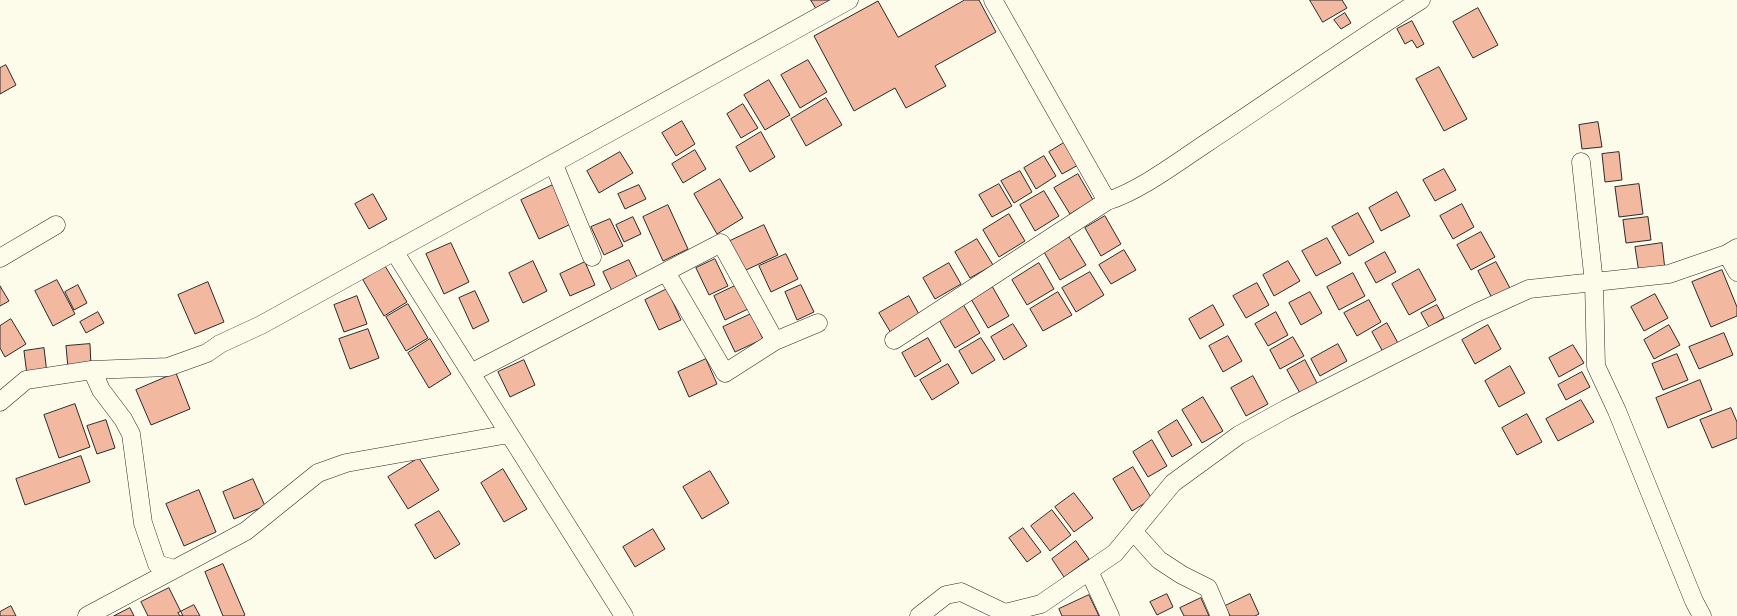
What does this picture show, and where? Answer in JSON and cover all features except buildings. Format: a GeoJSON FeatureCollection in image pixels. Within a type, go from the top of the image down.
{"type":"FeatureCollection","features":[{"type":"Feature","properties":{"kind":"street"},"geometry":{"type":"LineString","coordinates":[[0,402],[26,380],[92,370],[168,367],[207,353],[220,344],[261,325],[849,0]]}},
{"type":"Feature","properties":{"kind":"street"},"geometry":{"type":"LineString","coordinates":[[994,0],[1107,201]]}},
{"type":"Feature","properties":{"kind":"street"},"geometry":{"type":"LineString","coordinates":[[894,340],[1107,201],[1118,198],[1164,171],[1366,34],[1421,0]]}},
{"type":"Feature","properties":{"kind":"street"},"geometry":{"type":"LineString","coordinates":[[1581,162],[1594,283],[1596,366],[1617,411],[1690,592],[1702,616]]}},
{"type":"Feature","properties":{"kind":"street"},"geometry":{"type":"LineString","coordinates":[[554,164],[592,257]]}},
{"type":"Feature","properties":{"kind":"street"},"geometry":{"type":"LineString","coordinates":[[0,258],[56,225]]}},
{"type":"Feature","properties":{"kind":"street"},"geometry":{"type":"LineString","coordinates":[[470,373],[721,243],[775,341]]}},
{"type":"Feature","properties":{"kind":"street"},"geometry":{"type":"LineString","coordinates":[[394,251],[624,616]]}},
{"type":"Feature","properties":{"kind":"street"},"geometry":{"type":"LineString","coordinates":[[919,616],[946,595],[961,592],[1005,613],[1041,604],[1115,553],[1173,483],[1239,435],[1286,409],[1476,313],[1529,289],[1669,274],[1732,251],[1737,272]]}},
{"type":"Feature","properties":{"kind":"street"},"geometry":{"type":"LineString","coordinates":[[666,272],[725,373],[775,341],[818,323]]}},
{"type":"Feature","properties":{"kind":"street"},"geometry":{"type":"LineString","coordinates":[[92,370],[101,390],[131,434],[143,523],[157,564],[174,569]]}},
{"type":"Feature","properties":{"kind":"street"},"geometry":{"type":"LineString","coordinates":[[87,616],[246,531],[318,473],[346,463],[509,434]]}},
{"type":"Feature","properties":{"kind":"street"},"geometry":{"type":"LineString","coordinates":[[1133,531],[1159,560],[1182,575],[1208,588],[1220,616]]}},
{"type":"Feature","properties":{"kind":"street"},"geometry":{"type":"LineString","coordinates":[[1089,572],[1110,616]]}}]}
